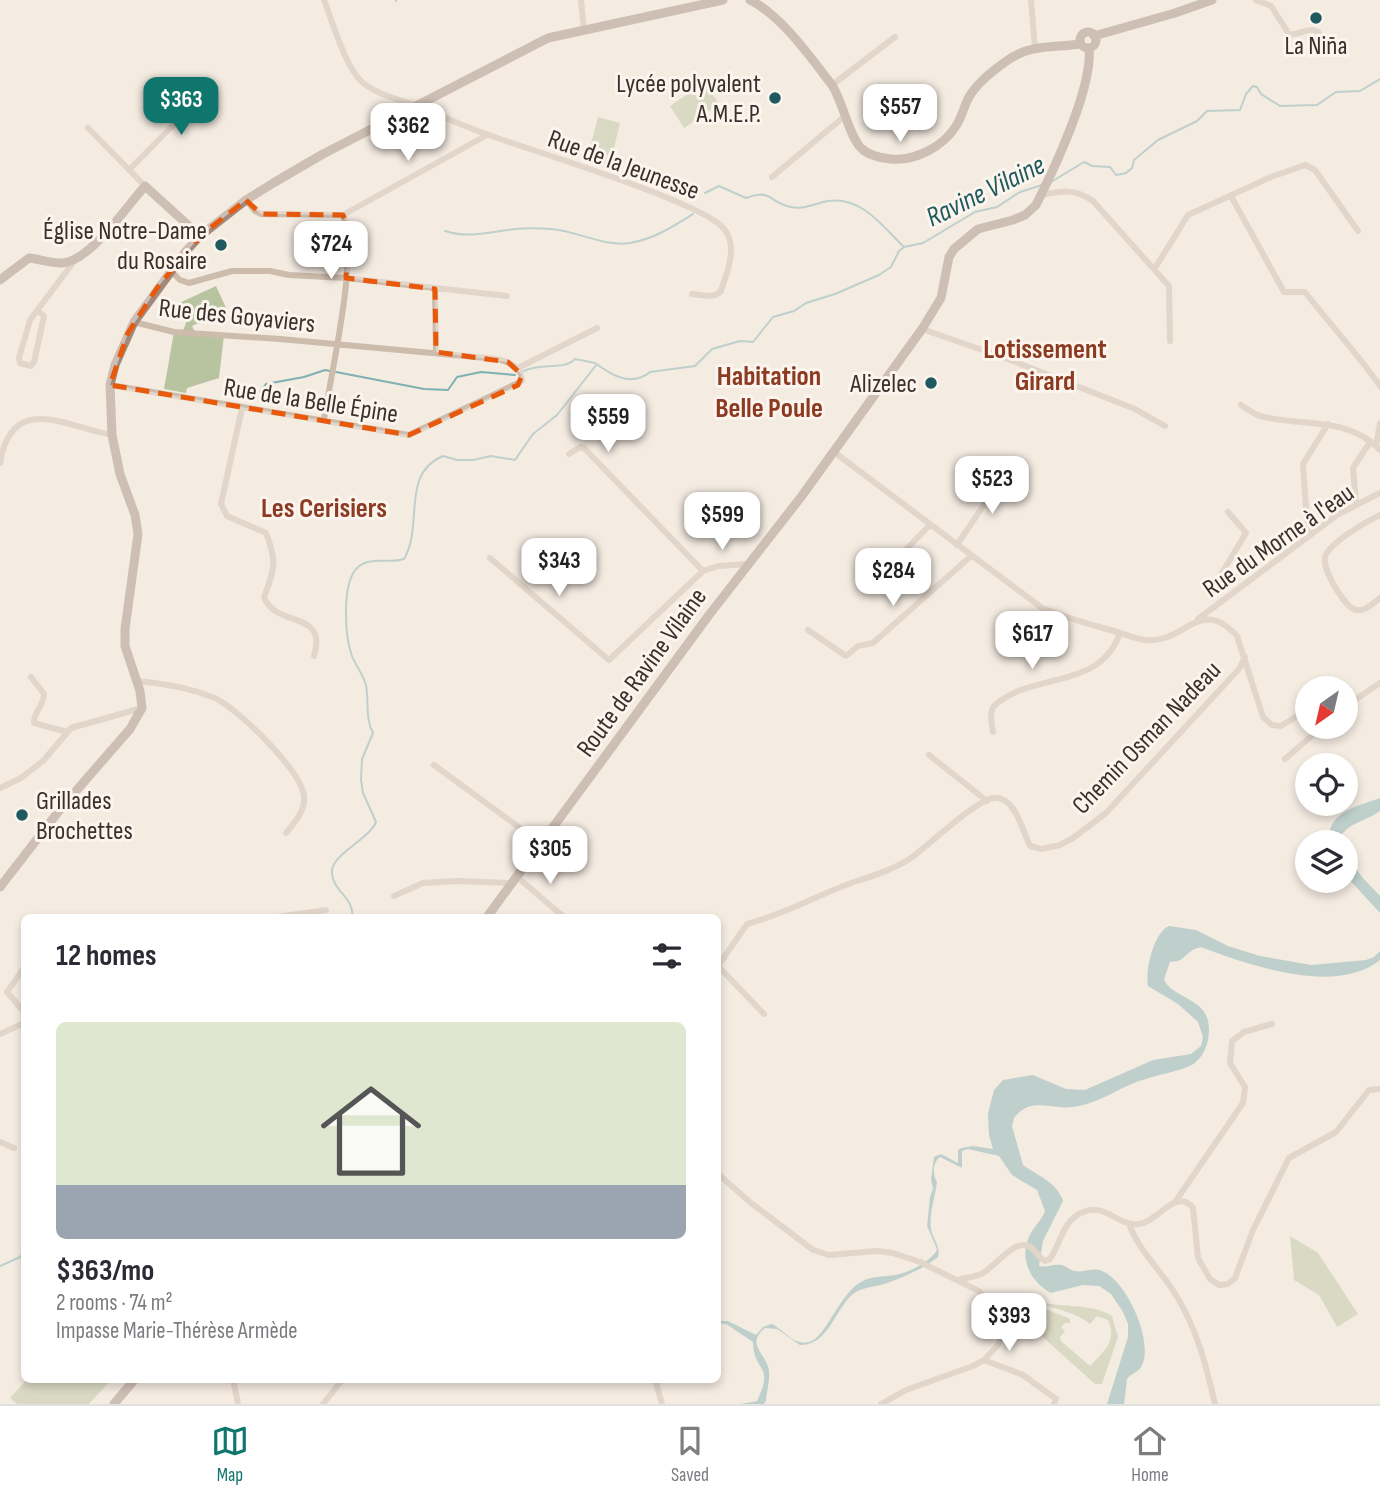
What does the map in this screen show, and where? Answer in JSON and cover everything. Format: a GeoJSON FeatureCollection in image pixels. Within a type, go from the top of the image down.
{"type":"FeatureCollection","features":[{"type":"Feature","properties":{"kind":"main road"},"geometry":{"type":"LineString","coordinates":[[0,887],[62,807],[130,729],[142,708],[137,681],[125,646],[138,534],[135,515],[120,474],[112,435],[110,386],[115,365],[134,323],[170,270],[200,236],[246,200],[323,154],[548,38],[723,0]]}},
{"type":"Feature","properties":{"kind":"main road"},"geometry":{"type":"LineString","coordinates":[[753,0],[783,28],[832,85],[860,147],[869,154],[896,159],[918,155],[945,139],[955,128],[969,97],[995,69],[1009,59],[1035,48],[1084,46]]}},
{"type":"Feature","properties":{"kind":"main road","name":"Route de Ravine Vilaine"},"geometry":{"type":"LineString","coordinates":[[489,914],[834,452],[922,329],[941,299],[949,257],[954,248],[978,229],[1025,215],[1036,205],[1087,78],[1090,63],[1084,46],[1095,43],[1094,36],[1212,0]]}},
{"type":"Feature","properties":{"kind":"main road"},"geometry":{"type":"LineString","coordinates":[[0,280],[29,258],[61,263],[75,260],[93,246],[145,186],[200,236]]}},
{"type":"Feature","properties":{"kind":"main road"},"geometry":{"type":"LineString","coordinates":[[114,1404],[132,1383]]}},
{"type":"Feature","properties":{"kind":"street","name":"Rue de la Jeunesse"},"geometry":{"type":"LineString","coordinates":[[326,0],[353,73],[363,83],[487,135],[639,188],[712,218],[725,229],[732,256],[718,295],[692,294]]}},
{"type":"Feature","properties":{"kind":"street"},"geometry":{"type":"LineString","coordinates":[[581,0],[584,31]]}},
{"type":"Feature","properties":{"kind":"street"},"geometry":{"type":"LineString","coordinates":[[1031,0],[1035,48]]}},
{"type":"Feature","properties":{"kind":"street"},"geometry":{"type":"LineString","coordinates":[[1256,0],[1271,6],[1289,34],[1309,30],[1318,32],[1329,51]]}},
{"type":"Feature","properties":{"kind":"street"},"geometry":{"type":"LineString","coordinates":[[832,85],[895,37]]}},
{"type":"Feature","properties":{"kind":"street"},"geometry":{"type":"LineString","coordinates":[[129,170],[186,113],[197,83]]}},
{"type":"Feature","properties":{"kind":"street"},"geometry":{"type":"LineString","coordinates":[[772,177],[846,115]]}},
{"type":"Feature","properties":{"kind":"street"},"geometry":{"type":"LineString","coordinates":[[88,128],[145,186]]}},
{"type":"Feature","properties":{"kind":"street"},"geometry":{"type":"LineString","coordinates":[[246,200],[261,214],[343,215],[487,135]]}},
{"type":"Feature","properties":{"kind":"street"},"geometry":{"type":"LineString","coordinates":[[1155,268],[1188,215],[1271,177],[1305,165],[1315,170],[1358,231]]}},
{"type":"Feature","properties":{"kind":"street"},"geometry":{"type":"LineString","coordinates":[[1042,193],[1065,190],[1080,192],[1093,201],[1155,268],[1169,286],[1170,341]]}},
{"type":"Feature","properties":{"kind":"street"},"geometry":{"type":"LineString","coordinates":[[1231,196],[1284,292],[1306,292],[1380,386]]}},
{"type":"Feature","properties":{"kind":"street"},"geometry":{"type":"LineString","coordinates":[[324,420],[346,278],[348,229],[343,215]]}},
{"type":"Feature","properties":{"kind":"street"},"geometry":{"type":"LineString","coordinates":[[38,311],[44,316],[43,326],[36,359],[28,367],[20,363],[19,358],[29,323],[75,260]]}},
{"type":"Feature","properties":{"kind":"street"},"geometry":{"type":"LineString","coordinates":[[170,270],[180,280],[190,283],[232,271],[270,271],[507,296]]}},
{"type":"Feature","properties":{"kind":"street"},"geometry":{"type":"LineString","coordinates":[[435,289],[436,352]]}},
{"type":"Feature","properties":{"kind":"street","name":"Rue des Goyaviers"},"geometry":{"type":"LineString","coordinates":[[134,323],[174,332],[497,359],[518,368]]}},
{"type":"Feature","properties":{"kind":"street"},"geometry":{"type":"LineString","coordinates":[[518,368],[597,328]]}},
{"type":"Feature","properties":{"kind":"street"},"geometry":{"type":"LineString","coordinates":[[922,329],[1135,409],[1165,426]]}},
{"type":"Feature","properties":{"kind":"street","name":"Rue de la Belle Épine"},"geometry":{"type":"LineString","coordinates":[[110,386],[409,435],[518,385],[522,381],[518,368]]}},
{"type":"Feature","properties":{"kind":"street"},"geometry":{"type":"LineString","coordinates":[[1241,405],[1258,415],[1347,429],[1375,446]]}},
{"type":"Feature","properties":{"kind":"street"},"geometry":{"type":"LineString","coordinates":[[242,408],[221,504],[227,516],[266,533],[273,551],[275,571],[264,597],[276,612],[304,623],[315,631],[319,641],[314,656]]}},
{"type":"Feature","properties":{"kind":"street"},"geometry":{"type":"LineString","coordinates":[[0,463],[8,438],[16,427],[30,419],[47,418],[112,435]]}},
{"type":"Feature","properties":{"kind":"street"},"geometry":{"type":"LineString","coordinates":[[1356,504],[1353,468],[1375,446],[1380,423]]}},
{"type":"Feature","properties":{"kind":"street"},"geometry":{"type":"LineString","coordinates":[[1308,537],[1303,464],[1328,424]]}},
{"type":"Feature","properties":{"kind":"street"},"geometry":{"type":"LineString","coordinates":[[569,454],[580,447],[584,448],[703,570]]}},
{"type":"Feature","properties":{"kind":"street","name":"Rue du Morne à l'eau"},"geometry":{"type":"LineString","coordinates":[[834,452],[1042,608],[1143,640],[1168,638],[1181,632],[1336,515],[1380,492]]}},
{"type":"Feature","properties":{"kind":"street"},"geometry":{"type":"LineString","coordinates":[[957,545],[991,494],[997,488],[1021,480]]}},
{"type":"Feature","properties":{"kind":"street"},"geometry":{"type":"LineString","coordinates":[[1213,586],[1245,533],[1228,512]]}},
{"type":"Feature","properties":{"kind":"street"},"geometry":{"type":"LineString","coordinates":[[1380,514],[1336,544],[1326,554],[1324,564],[1329,579],[1350,607],[1356,610],[1365,609],[1380,598]]}},
{"type":"Feature","properties":{"kind":"street"},"geometry":{"type":"LineString","coordinates":[[871,585],[930,525]]}},
{"type":"Feature","properties":{"kind":"street"},"geometry":{"type":"LineString","coordinates":[[808,630],[846,656],[858,646],[873,643],[971,556]]}},
{"type":"Feature","properties":{"kind":"street"},"geometry":{"type":"LineString","coordinates":[[490,558],[610,660],[703,570],[748,564]]}},
{"type":"Feature","properties":{"kind":"street"},"geometry":{"type":"LineString","coordinates":[[1199,620],[1212,620],[1227,626],[1237,636],[1268,722],[1280,726],[1295,717]]}},
{"type":"Feature","properties":{"kind":"street"},"geometry":{"type":"LineString","coordinates":[[993,732],[991,710],[997,703],[1031,685],[1081,674],[1108,656],[1121,633]]}},
{"type":"Feature","properties":{"kind":"street","name":"Chemin Osman Nadeau"},"geometry":{"type":"LineString","coordinates":[[987,801],[993,798],[1002,799],[1011,805],[1030,846],[1041,849],[1060,845],[1073,838],[1106,813],[1238,669],[1245,657]]}},
{"type":"Feature","properties":{"kind":"street"},"geometry":{"type":"LineString","coordinates":[[31,677],[44,696],[34,723],[67,732]]}},
{"type":"Feature","properties":{"kind":"street"},"geometry":{"type":"LineString","coordinates":[[137,681],[161,683],[218,699],[271,745],[298,778],[304,798],[298,817],[286,834]]}},
{"type":"Feature","properties":{"kind":"street"},"geometry":{"type":"LineString","coordinates":[[1358,698],[1380,683]]}},
{"type":"Feature","properties":{"kind":"street"},"geometry":{"type":"LineString","coordinates":[[0,788],[21,778],[43,761],[67,732],[76,726],[142,708]]}},
{"type":"Feature","properties":{"kind":"street"},"geometry":{"type":"LineString","coordinates":[[1285,759],[1308,739]]}},
{"type":"Feature","properties":{"kind":"street"},"geometry":{"type":"LineString","coordinates":[[721,962],[747,924],[774,917],[857,881],[880,875],[910,859],[987,801],[929,755]]}},
{"type":"Feature","properties":{"kind":"street"},"geometry":{"type":"LineString","coordinates":[[434,765],[542,844]]}},
{"type":"Feature","properties":{"kind":"street"},"geometry":{"type":"LineString","coordinates":[[394,896],[423,883],[514,880],[560,914]]}},
{"type":"Feature","properties":{"kind":"street"},"geometry":{"type":"LineString","coordinates":[[298,914],[326,910]]}},
{"type":"Feature","properties":{"kind":"street"},"geometry":{"type":"LineString","coordinates":[[721,969],[764,1014]]}},
{"type":"Feature","properties":{"kind":"street"},"geometry":{"type":"LineString","coordinates":[[21,972],[7,992],[21,1008]]}},
{"type":"Feature","properties":{"kind":"street"},"geometry":{"type":"LineString","coordinates":[[0,1034],[21,1024]]}},
{"type":"Feature","properties":{"kind":"street"},"geometry":{"type":"LineString","coordinates":[[958,1280],[980,1274],[1021,1245],[1026,1244],[1032,1248],[1045,1261],[1050,1259],[1066,1226],[1085,1210],[1096,1209],[1129,1224],[1140,1224],[1150,1221],[1175,1202],[1242,1103],[1245,1094],[1243,1082],[1230,1063],[1233,1041],[1244,1032],[1272,1024]]}},
{"type":"Feature","properties":{"kind":"street"},"geometry":{"type":"LineString","coordinates":[[1175,1202],[1189,1202],[1193,1208],[1198,1258],[1210,1279],[1219,1285],[1228,1284],[1235,1278],[1253,1230],[1289,1158],[1336,1132],[1369,1090],[1380,1089]]}},
{"type":"Feature","properties":{"kind":"street"},"geometry":{"type":"LineString","coordinates":[[0,1142],[14,1148]]}},
{"type":"Feature","properties":{"kind":"street"},"geometry":{"type":"LineString","coordinates":[[721,1177],[813,1250],[829,1255],[893,1252],[979,1291],[997,1308],[1003,1330],[998,1345],[984,1360],[906,1390],[881,1404]]}},
{"type":"Feature","properties":{"kind":"street"},"geometry":{"type":"LineString","coordinates":[[1129,1224],[1136,1242],[1173,1290],[1195,1329],[1215,1404]]}},
{"type":"Feature","properties":{"kind":"street"},"geometry":{"type":"LineString","coordinates":[[984,1360],[1023,1374],[1056,1399],[1054,1404]]}},
{"type":"Feature","properties":{"kind":"street"},"geometry":{"type":"LineString","coordinates":[[234,1383],[238,1404]]}},
{"type":"Feature","properties":{"kind":"street"},"geometry":{"type":"LineString","coordinates":[[323,1404],[340,1383]]}},
{"type":"Feature","properties":{"kind":"street"},"geometry":{"type":"LineString","coordinates":[[656,1383],[662,1404]]}},
{"type":"Feature","properties":{"kind":"highlighted area"},"geometry":{"type":"Polygon","coordinates":[[[246,200],[261,214],[343,215],[348,228],[346,278],[435,289],[436,352],[508,362],[522,375],[518,385],[409,435],[110,385],[128,333],[157,288],[200,236],[246,200]]]}},
{"type":"Feature","properties":{"kind":"green space"},"geometry":{"type":"Polygon","coordinates":[[[705,82],[719,104],[684,128],[670,106],[705,82]]]}},
{"type":"Feature","properties":{"kind":"green space"},"geometry":{"type":"Polygon","coordinates":[[[598,117],[620,123],[610,165],[587,159],[598,117]]]}},
{"type":"Feature","properties":{"kind":"green space"},"geometry":{"type":"Polygon","coordinates":[[[216,286],[227,310],[192,326],[196,334],[224,335],[219,378],[187,388],[186,393],[164,389],[174,332],[182,333],[186,323],[177,304],[216,286]]]}},
{"type":"Feature","properties":{"kind":"green space"},"geometry":{"type":"Polygon","coordinates":[[[1290,1236],[1318,1253],[1358,1314],[1337,1327],[1319,1295],[1294,1280],[1290,1236]]]}},
{"type":"Feature","properties":{"kind":"green space"},"geometry":{"type":"Polygon","coordinates":[[[999,1295],[1024,1300],[1070,1319],[1070,1323],[1061,1327],[1065,1331],[1060,1337],[1061,1341],[1090,1366],[1105,1350],[1110,1340],[1108,1320],[1097,1316],[1090,1324],[1077,1316],[1034,1300],[1094,1309],[1112,1316],[1118,1337],[1102,1384],[1095,1384],[999,1295]]]}},
{"type":"Feature","properties":{"kind":"green space"},"geometry":{"type":"Polygon","coordinates":[[[23,1383],[108,1383],[89,1404],[17,1404],[10,1398],[23,1383]]]}},
{"type":"Feature","properties":{"kind":"water"},"geometry":{"type":"Polygon","coordinates":[[[1380,798],[1380,811],[1346,830],[1330,830],[1339,816],[1358,816],[1358,806],[1380,798]]]}},
{"type":"Feature","properties":{"kind":"water"},"geometry":{"type":"Polygon","coordinates":[[[1358,872],[1380,896],[1380,913],[1358,889],[1358,872]]]}},
{"type":"Feature","properties":{"kind":"water"},"geometry":{"type":"Polygon","coordinates":[[[1169,926],[1196,930],[1228,946],[1260,956],[1311,965],[1366,960],[1380,951],[1380,960],[1362,971],[1340,976],[1316,976],[1267,969],[1201,947],[1194,950],[1179,961],[1170,962],[1164,979],[1173,990],[1194,1002],[1205,1013],[1209,1026],[1208,1037],[1206,1048],[1197,1061],[1184,1068],[1137,1082],[1087,1104],[1073,1107],[1027,1107],[1014,1118],[1012,1126],[1023,1165],[1052,1184],[1063,1201],[1043,1241],[1039,1266],[1061,1265],[1073,1271],[1102,1271],[1120,1286],[1141,1327],[1145,1354],[1141,1368],[1127,1379],[1124,1404],[1107,1404],[1128,1337],[1128,1324],[1123,1312],[1111,1294],[1099,1286],[1083,1285],[1051,1293],[1037,1282],[1028,1268],[1025,1252],[1030,1235],[1045,1211],[1037,1190],[1012,1175],[999,1156],[968,1149],[962,1151],[962,1168],[940,1157],[934,1168],[937,1182],[931,1223],[938,1250],[938,1257],[905,1276],[853,1294],[823,1335],[809,1344],[800,1345],[777,1329],[765,1328],[759,1334],[757,1344],[769,1370],[766,1400],[764,1404],[741,1404],[757,1401],[764,1374],[754,1352],[753,1342],[721,1321],[728,1321],[756,1335],[763,1327],[772,1324],[794,1340],[809,1342],[821,1333],[846,1296],[861,1282],[903,1273],[928,1260],[937,1249],[927,1226],[933,1189],[931,1179],[934,1157],[941,1154],[958,1163],[958,1150],[961,1148],[973,1146],[993,1149],[988,1113],[994,1090],[1003,1080],[1033,1075],[1066,1089],[1085,1090],[1153,1060],[1191,1054],[1201,1046],[1203,1037],[1198,1022],[1178,1004],[1148,986],[1152,952],[1169,926]]]}},
{"type":"Feature","properties":{"kind":"waterway","name":"Ravine Vilaine"},"geometry":{"type":"LineString","coordinates":[[1051,182],[1084,162],[1092,166],[1110,167],[1116,175],[1126,173],[1132,168],[1134,160],[1158,140],[1197,121],[1207,111],[1240,110],[1246,94],[1253,86],[1280,106],[1317,105],[1336,92],[1360,91],[1380,79]]}},
{"type":"Feature","properties":{"kind":"waterway","name":"Ravine Vilaine"},"geometry":{"type":"LineString","coordinates":[[352,914],[348,900],[336,886],[333,867],[342,854],[372,829],[376,822],[363,793],[361,780],[362,759],[373,733],[368,715],[366,685],[352,656],[346,623],[349,585],[353,574],[363,564],[404,559],[410,546],[417,488],[430,464],[443,456],[457,460],[491,456],[515,460],[533,434],[557,415],[597,364],[616,376],[629,379],[636,379],[650,372],[695,366],[712,349],[740,341],[753,342],[773,317],[794,311],[806,303],[879,275],[891,267],[904,247],[923,243],[975,212],[997,207],[1020,192],[1042,185]]}},
{"type":"Feature","properties":{"kind":"waterway"},"geometry":{"type":"LineString","coordinates":[[705,193],[719,186],[746,198],[766,195],[796,208],[828,201],[851,203],[880,222],[904,247]]}},
{"type":"Feature","properties":{"kind":"waterway"},"geometry":{"type":"LineString","coordinates":[[445,231],[468,235],[519,228],[561,230],[620,244],[655,235],[693,214]]}},
{"type":"Feature","properties":{"kind":"waterway","name":"Ravine Vilaine"},"geometry":{"type":"LineString","coordinates":[[524,371],[564,365],[575,359],[595,363]]}},
{"type":"Feature","properties":{"kind":"waterway","name":"Ravine Vilaine"},"geometry":{"type":"LineString","coordinates":[[260,392],[266,384],[330,371]]}},
{"type":"Feature","properties":{"kind":"waterway","name":"Ravine Vilaine"},"geometry":{"type":"LineString","coordinates":[[336,372],[424,389],[448,390],[457,377],[481,372],[515,375]]}},
{"type":"Feature","properties":{"kind":"waterway","name":"Ravine Vilaine"},"geometry":{"type":"LineString","coordinates":[[0,1266],[21,1256]]}},
{"type":"Feature","properties":{"kind":"place","name":"La Niña"},"geometry":{"type":"Point","coordinates":[1316,18]}},
{"type":"Feature","properties":{"kind":"place","name":"Lycée polyvalent A.M.E.P."},"geometry":{"type":"Point","coordinates":[775,98]}},
{"type":"Feature","properties":{"kind":"place","name":"Église Notre-Dame du Rosaire"},"geometry":{"type":"Point","coordinates":[221,245]}},
{"type":"Feature","properties":{"kind":"place","name":"Alizelec"},"geometry":{"type":"Point","coordinates":[931,383]}},
{"type":"Feature","properties":{"kind":"place","name":"Grillades Brochettes"},"geometry":{"type":"Point","coordinates":[22,815]}},
{"type":"Feature","properties":{"kind":"district","name":"Lotissement Girard"},"geometry":{"type":"Point","coordinates":[1045,364]}},
{"type":"Feature","properties":{"kind":"district","name":"Habitation Belle Poule"},"geometry":{"type":"Point","coordinates":[769,391]}},
{"type":"Feature","properties":{"kind":"district","name":"Les Cerisiers"},"geometry":{"type":"Point","coordinates":[324,507]}}]}
